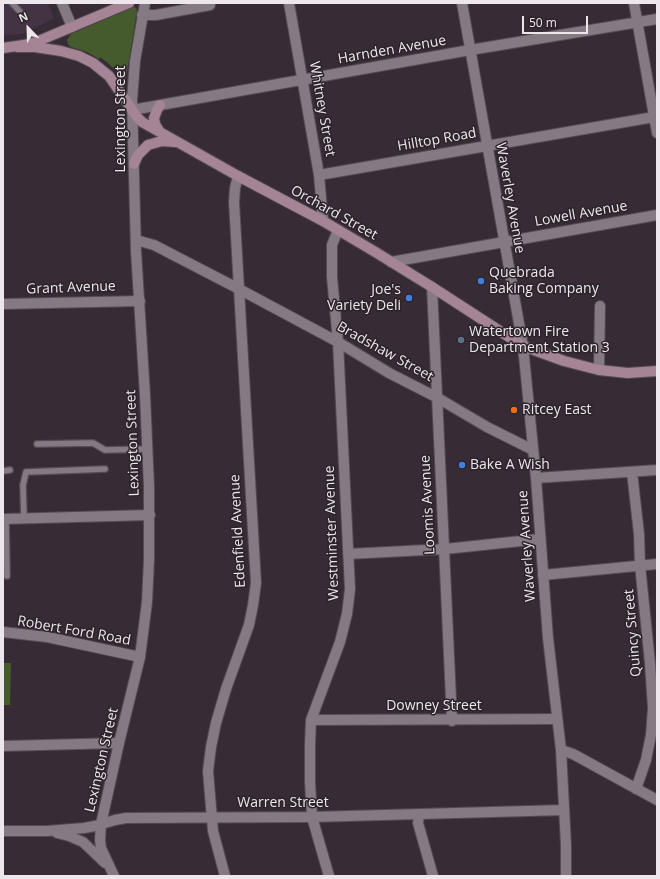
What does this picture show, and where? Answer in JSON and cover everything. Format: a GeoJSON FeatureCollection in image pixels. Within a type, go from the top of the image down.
{"type":"FeatureCollection","features":[{"type":"Feature","properties":{"kind":"main road"},"geometry":{"type":"LineString","coordinates":[[3,48],[36,42],[129,3]]}},
{"type":"Feature","properties":{"kind":"main road","name":"Orchard Street"},"geometry":{"type":"LineString","coordinates":[[17,46],[69,52],[89,60],[109,76],[140,120],[176,142],[323,221],[432,287],[523,346],[564,361],[599,370],[628,373],[657,371]]}},
{"type":"Feature","properties":{"kind":"main road"},"geometry":{"type":"LineString","coordinates":[[159,131],[155,124],[154,115],[160,105]]}},
{"type":"Feature","properties":{"kind":"main road"},"geometry":{"type":"LineString","coordinates":[[134,164],[138,155],[148,145],[162,141],[176,142]]}},
{"type":"Feature","properties":{"kind":"street"},"geometry":{"type":"LineString","coordinates":[[62,3],[72,27]]}},
{"type":"Feature","properties":{"kind":"street","name":"Lexington Street"},"geometry":{"type":"LineString","coordinates":[[114,876],[108,866],[100,844],[101,824],[140,657],[148,588],[150,515],[148,449],[136,240],[132,110],[132,84],[145,3]]}},
{"type":"Feature","properties":{"kind":"street","name":"Whitney Street"},"geometry":{"type":"LineString","coordinates":[[289,3],[319,175],[323,221]]}},
{"type":"Feature","properties":{"kind":"street","name":"Waverley Avenue"},"geometry":{"type":"LineString","coordinates":[[462,3],[486,146],[523,346],[536,478],[556,719],[561,750],[566,876]]}},
{"type":"Feature","properties":{"kind":"street"},"geometry":{"type":"LineString","coordinates":[[634,3],[657,133]]}},
{"type":"Feature","properties":{"kind":"street"},"geometry":{"type":"LineString","coordinates":[[142,15],[156,15],[210,5]]}},
{"type":"Feature","properties":{"kind":"street","name":"Harnden Avenue"},"geometry":{"type":"LineString","coordinates":[[132,110],[470,50],[657,19]]}},
{"type":"Feature","properties":{"kind":"street","name":"Hilltop Road"},"geometry":{"type":"LineString","coordinates":[[319,175],[654,117]]}},
{"type":"Feature","properties":{"kind":"street","name":"Edenfield Avenue"},"geometry":{"type":"LineString","coordinates":[[225,876],[214,835],[211,817],[208,771],[211,747],[226,689],[249,625],[256,584],[234,202],[238,176]]}},
{"type":"Feature","properties":{"kind":"street","name":"Lowell Avenue"},"geometry":{"type":"LineString","coordinates":[[391,262],[657,215]]}},
{"type":"Feature","properties":{"kind":"street","name":"Westminster Avenue"},"geometry":{"type":"LineString","coordinates":[[329,876],[312,817],[310,782],[311,720],[340,642],[347,614],[350,589],[338,342],[332,277],[332,245],[338,230]]}},
{"type":"Feature","properties":{"kind":"street","name":"Bradshaw Street"},"geometry":{"type":"LineString","coordinates":[[136,240],[154,245],[239,289],[338,342],[389,373],[436,397],[487,427],[533,450]]}},
{"type":"Feature","properties":{"kind":"street","name":"Loomis Avenue"},"geometry":{"type":"LineString","coordinates":[[432,287],[452,721]]}},
{"type":"Feature","properties":{"kind":"street","name":"Grant Avenue"},"geometry":{"type":"LineString","coordinates":[[3,304],[140,300]]}},
{"type":"Feature","properties":{"kind":"street"},"geometry":{"type":"LineString","coordinates":[[599,370],[600,306]]}},
{"type":"Feature","properties":{"kind":"street"},"geometry":{"type":"LineString","coordinates":[[536,478],[657,470]]}},
{"type":"Feature","properties":{"kind":"street","name":"Quincy Street"},"geometry":{"type":"LineString","coordinates":[[632,472],[639,534],[640,565],[654,663],[651,735],[646,760],[636,789]]}},
{"type":"Feature","properties":{"kind":"street"},"geometry":{"type":"LineString","coordinates":[[5,519],[150,515]]}},
{"type":"Feature","properties":{"kind":"street"},"geometry":{"type":"LineString","coordinates":[[348,554],[445,548],[540,539]]}},
{"type":"Feature","properties":{"kind":"street"},"geometry":{"type":"LineString","coordinates":[[543,574],[657,564]]}},
{"type":"Feature","properties":{"kind":"street","name":"Robert Ford Road"},"geometry":{"type":"LineString","coordinates":[[3,632],[46,637],[140,657]]}},
{"type":"Feature","properties":{"kind":"street","name":"Downey Street"},"geometry":{"type":"LineString","coordinates":[[311,720],[452,721],[556,719]]}},
{"type":"Feature","properties":{"kind":"street"},"geometry":{"type":"LineString","coordinates":[[3,746],[119,743]]}},
{"type":"Feature","properties":{"kind":"street"},"geometry":{"type":"LineString","coordinates":[[561,750],[573,754],[657,800]]}},
{"type":"Feature","properties":{"kind":"street","name":"Warren Street"},"geometry":{"type":"LineString","coordinates":[[3,831],[48,831],[88,828],[122,818],[312,817],[564,810]]}},
{"type":"Feature","properties":{"kind":"street"},"geometry":{"type":"LineString","coordinates":[[419,814],[418,823],[433,876]]}},
{"type":"Feature","properties":{"kind":"street"},"geometry":{"type":"LineString","coordinates":[[48,831],[79,840],[108,866]]}},
{"type":"Feature","properties":{"kind":"lane"},"geometry":{"type":"LineString","coordinates":[[12,3],[22,14]]}},
{"type":"Feature","properties":{"kind":"lane"},"geometry":{"type":"LineString","coordinates":[[37,444],[93,443],[105,450],[148,449]]}},
{"type":"Feature","properties":{"kind":"lane"},"geometry":{"type":"LineString","coordinates":[[24,518],[23,485],[26,472],[105,469]]}},
{"type":"Feature","properties":{"kind":"lane"},"geometry":{"type":"LineString","coordinates":[[3,471],[10,470]]}},
{"type":"Feature","properties":{"kind":"lane"},"geometry":{"type":"LineString","coordinates":[[5,519],[8,576]]}},
{"type":"Feature","properties":{"kind":"shaded area"},"geometry":{"type":"Polygon","coordinates":[[[3,3],[48,3],[54,18],[23,34],[3,35],[3,3]]]}},
{"type":"Feature","properties":{"kind":"green space"},"geometry":{"type":"Polygon","coordinates":[[[134,7],[137,11],[125,84],[120,75],[107,62],[100,57],[99,59],[87,52],[71,47],[67,40],[71,34],[134,7]]]}},
{"type":"Feature","properties":{"kind":"green space"},"geometry":{"type":"Polygon","coordinates":[[[3,663],[11,663],[10,705],[3,705],[3,663]]]}},
{"type":"Feature","properties":{"kind":"place","name":"Quebrada Baking Company"},"geometry":{"type":"Point","coordinates":[481,281]}},
{"type":"Feature","properties":{"kind":"place","name":"Joe's Variety Deli"},"geometry":{"type":"Point","coordinates":[409,298]}},
{"type":"Feature","properties":{"kind":"place","name":"Watertown Fire Department Station 3"},"geometry":{"type":"Point","coordinates":[461,340]}},
{"type":"Feature","properties":{"kind":"place","name":"Ritcey East"},"geometry":{"type":"Point","coordinates":[514,410]}},
{"type":"Feature","properties":{"kind":"place","name":"Bake A Wish"},"geometry":{"type":"Point","coordinates":[462,465]}}]}
